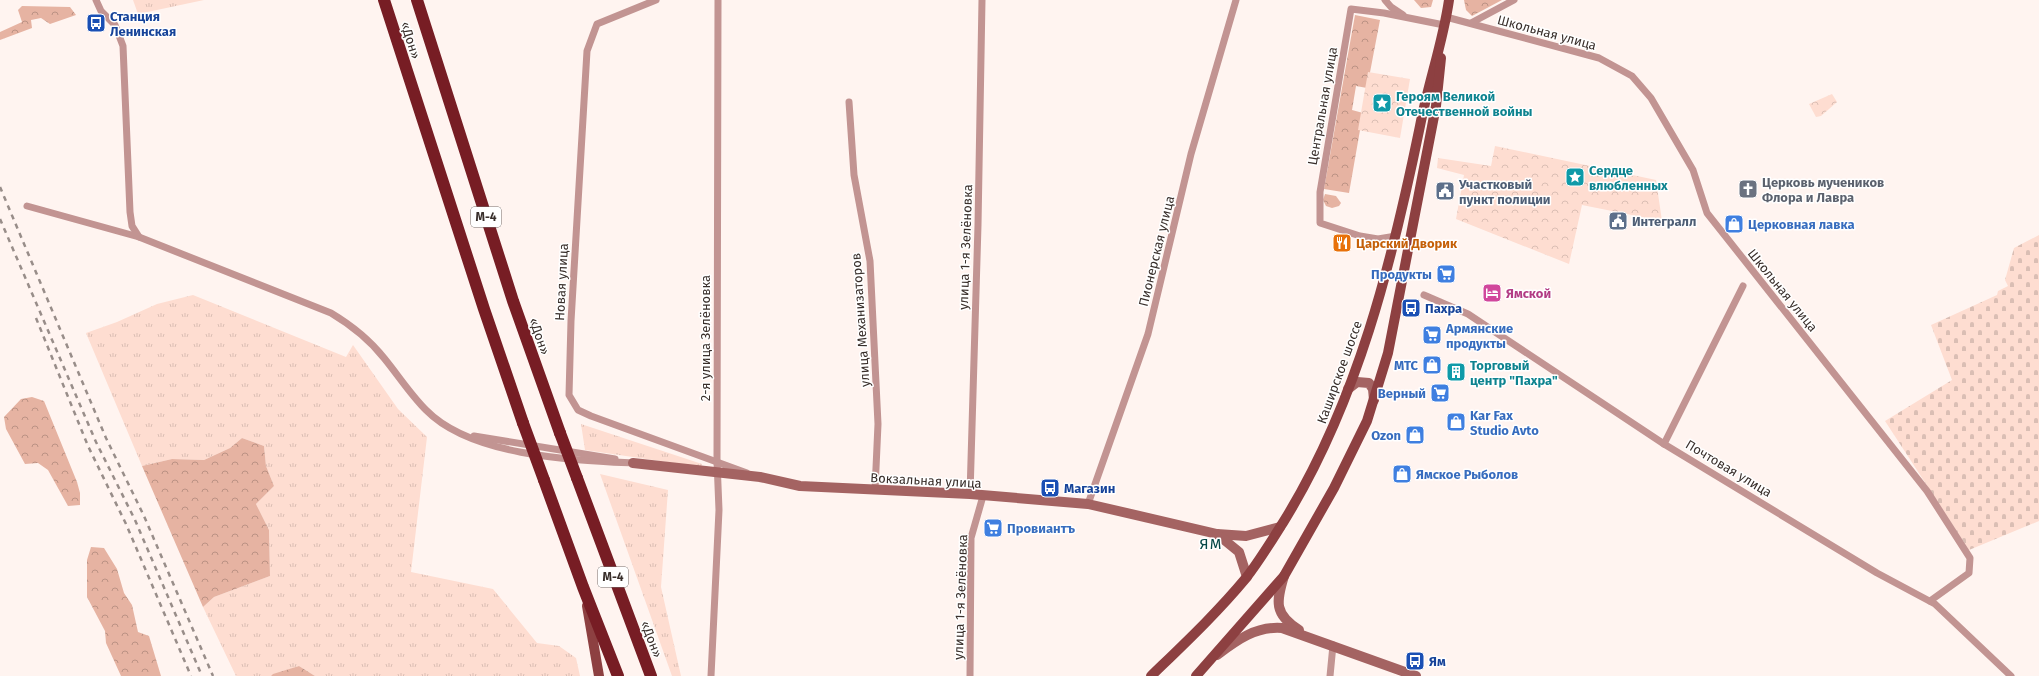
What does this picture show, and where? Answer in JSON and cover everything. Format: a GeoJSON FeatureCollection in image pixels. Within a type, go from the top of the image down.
{"type":"FeatureCollection","features":[{"type":"Feature","properties":{"kind":"highway","name":"«Дон»"},"geometry":{"type":"LineString","coordinates":[[384,0],[484,309],[523,423],[583,587],[618,676]]}},
{"type":"Feature","properties":{"kind":"highway","name":"«Дон»"},"geometry":{"type":"LineString","coordinates":[[417,0],[513,301],[560,433],[651,676]]}},
{"type":"Feature","properties":{"kind":"main road","name":"Каширское шоссе"},"geometry":{"type":"LineString","coordinates":[[1151,676],[1216,612],[1247,577],[1305,486],[1327,440],[1360,359],[1396,236],[1449,0]]}},
{"type":"Feature","properties":{"kind":"main road","name":"Каширское шоссе"},"geometry":{"type":"LineString","coordinates":[[1196,676],[1284,576],[1334,488],[1367,421],[1388,353],[1417,212],[1436,106],[1445,21]]}},
{"type":"Feature","properties":{"kind":"main road"},"geometry":{"type":"LineString","coordinates":[[583,587],[599,676]]}},
{"type":"Feature","properties":{"kind":"street"},"geometry":{"type":"LineString","coordinates":[[96,0],[101,11],[115,25],[123,46],[130,212],[132,226],[138,237]]}},
{"type":"Feature","properties":{"kind":"street","name":"Новая улица"},"geometry":{"type":"LineString","coordinates":[[656,0],[597,24],[587,51],[571,321],[569,395],[578,410],[591,416],[760,478]]}},
{"type":"Feature","properties":{"kind":"street","name":"2-я улица Зелёновка"},"geometry":{"type":"LineString","coordinates":[[711,676],[720,510],[717,461],[718,0]]}},
{"type":"Feature","properties":{"kind":"street","name":"улица 1-я Зелёновка"},"geometry":{"type":"LineString","coordinates":[[970,494],[978,217],[982,0]]}},
{"type":"Feature","properties":{"kind":"street","name":"Пионерская улица"},"geometry":{"type":"LineString","coordinates":[[1088,504],[1148,334],[1191,154],[1236,0]]}},
{"type":"Feature","properties":{"kind":"street"},"geometry":{"type":"LineString","coordinates":[[1385,0],[1391,7],[1406,18]]}},
{"type":"Feature","properties":{"kind":"street"},"geometry":{"type":"LineString","coordinates":[[1471,23],[1514,0]]}},
{"type":"Feature","properties":{"kind":"street","name":"Центральная улица"},"geometry":{"type":"LineString","coordinates":[[1396,236],[1378,239],[1320,223],[1320,192],[1351,9],[1406,18],[1445,21]]}},
{"type":"Feature","properties":{"kind":"street","name":"Школьная улица"},"geometry":{"type":"LineString","coordinates":[[1445,21],[1471,23],[1512,36],[1599,58],[1632,76],[1651,98],[1693,170],[1707,213],[1927,491],[1970,558],[1969,573],[1930,601]]}},
{"type":"Feature","properties":{"kind":"street","name":"улица Механизаторов"},"geometry":{"type":"LineString","coordinates":[[850,102],[854,175],[870,261],[878,424],[875,490]]}},
{"type":"Feature","properties":{"kind":"street"},"geometry":{"type":"LineString","coordinates":[[27,206],[138,237],[331,313],[370,342],[427,411],[452,430],[484,444],[505,449],[593,462],[633,463]]}},
{"type":"Feature","properties":{"kind":"street"},"geometry":{"type":"LineString","coordinates":[[1664,444],[1743,286]]}},
{"type":"Feature","properties":{"kind":"street","name":"Почтовая улица"},"geometry":{"type":"LineString","coordinates":[[1424,295],[1468,314],[1664,444],[1877,572],[1930,601],[2011,676]]}},
{"type":"Feature","properties":{"kind":"street"},"geometry":{"type":"LineString","coordinates":[[1348,389],[1357,382],[1369,383],[1373,390],[1374,402]]}},
{"type":"Feature","properties":{"kind":"street","name":"Вокзальная улица"},"geometry":{"type":"LineString","coordinates":[[633,463],[760,478],[800,486],[970,494],[1088,504],[1216,534],[1246,536],[1280,527]]}},
{"type":"Feature","properties":{"kind":"street","name":"улица 1-я Зелёновка"},"geometry":{"type":"LineString","coordinates":[[970,676],[971,538],[983,496]]}},
{"type":"Feature","properties":{"kind":"street","name":"Вокзальная улица"},"geometry":{"type":"LineString","coordinates":[[1216,534],[1239,552],[1247,577]]}},
{"type":"Feature","properties":{"kind":"street"},"geometry":{"type":"LineString","coordinates":[[1284,576],[1277,603],[1280,613],[1289,624],[1314,639]]}},
{"type":"Feature","properties":{"kind":"street"},"geometry":{"type":"LineString","coordinates":[[1208,663],[1240,638],[1263,629],[1282,628],[1416,676]]}},
{"type":"Feature","properties":{"kind":"street"},"geometry":{"type":"LineString","coordinates":[[1330,676],[1333,645]]}},
{"type":"Feature","properties":{"kind":"green space"},"geometry":{"type":"Polygon","coordinates":[[[133,0],[204,0],[138,14],[133,0]]]}},
{"type":"Feature","properties":{"kind":"green space"},"geometry":{"type":"Polygon","coordinates":[[[1414,0],[1433,0],[1431,7],[1421,8],[1414,0]]]}},
{"type":"Feature","properties":{"kind":"green space"},"geometry":{"type":"Polygon","coordinates":[[[1464,0],[1502,0],[1472,16],[1466,10],[1464,0]]]}},
{"type":"Feature","properties":{"kind":"green space"},"geometry":{"type":"Polygon","coordinates":[[[22,6],[70,7],[76,15],[50,24],[41,18],[31,20],[32,28],[0,40],[0,32],[22,22],[18,10],[22,6]]]}},
{"type":"Feature","properties":{"kind":"green space"},"geometry":{"type":"Polygon","coordinates":[[[1355,15],[1380,20],[1367,88],[1356,86],[1352,110],[1363,113],[1349,193],[1324,189],[1355,15]]]}},
{"type":"Feature","properties":{"kind":"green space"},"geometry":{"type":"Polygon","coordinates":[[[1368,72],[1410,79],[1400,138],[1358,130],[1368,72]]]}},
{"type":"Feature","properties":{"kind":"green space"},"geometry":{"type":"Polygon","coordinates":[[[1832,94],[1837,102],[1821,116],[1816,117],[1809,104],[1832,94]]]}},
{"type":"Feature","properties":{"kind":"green space"},"geometry":{"type":"Polygon","coordinates":[[[1495,146],[1656,180],[1662,221],[1582,205],[1569,264],[1456,219],[1464,175],[1437,168],[1438,158],[1491,166],[1495,146]]]}},
{"type":"Feature","properties":{"kind":"green space"},"geometry":{"type":"Polygon","coordinates":[[[1325,194],[1336,196],[1341,203],[1339,206],[1332,208],[1326,206],[1323,200],[1325,194]]]}},
{"type":"Feature","properties":{"kind":"green space"},"geometry":{"type":"Polygon","coordinates":[[[2039,235],[2039,521],[1969,550],[1885,421],[1952,380],[1931,325],[1997,295],[1998,291],[2008,286],[2005,280],[2014,248],[2039,235]]]}},
{"type":"Feature","properties":{"kind":"green space"},"geometry":{"type":"Polygon","coordinates":[[[193,295],[346,357],[353,345],[398,409],[427,437],[411,572],[493,589],[537,643],[559,646],[576,658],[580,676],[315,676],[299,666],[271,676],[236,676],[203,607],[214,597],[270,576],[269,530],[256,504],[274,486],[266,466],[264,446],[242,438],[230,448],[204,460],[172,459],[142,466],[86,333],[117,322],[157,304],[193,295]]]}},
{"type":"Feature","properties":{"kind":"green space"},"geometry":{"type":"Polygon","coordinates":[[[32,397],[44,401],[77,482],[80,493],[80,505],[68,506],[48,470],[38,463],[25,464],[6,429],[4,417],[21,399],[32,397]]]}},
{"type":"Feature","properties":{"kind":"green space"},"geometry":{"type":"Polygon","coordinates":[[[581,424],[702,464],[701,467],[585,450],[581,424]]]}},
{"type":"Feature","properties":{"kind":"green space"},"geometry":{"type":"Polygon","coordinates":[[[242,438],[264,446],[266,466],[274,486],[256,504],[269,530],[270,576],[214,597],[203,607],[142,466],[172,459],[204,460],[230,448],[242,438]]]}},
{"type":"Feature","properties":{"kind":"green space"},"geometry":{"type":"Polygon","coordinates":[[[600,474],[668,490],[661,587],[681,676],[672,676],[600,474]]]}},
{"type":"Feature","properties":{"kind":"green space"},"geometry":{"type":"Polygon","coordinates":[[[91,547],[104,548],[117,569],[124,593],[132,605],[138,632],[149,636],[161,676],[121,676],[106,643],[105,631],[87,597],[87,560],[91,547]]]}},
{"type":"Feature","properties":{"kind":"green space"},"geometry":{"type":"Polygon","coordinates":[[[299,666],[315,676],[271,676],[273,674],[299,666]]]}},
{"type":"Feature","properties":{"kind":"railway"},"geometry":{"type":"LineString","coordinates":[[0,187],[106,438],[144,516],[213,676]]}},
{"type":"Feature","properties":{"kind":"railway"},"geometry":{"type":"LineString","coordinates":[[0,219],[96,442],[135,520],[202,676]]}},
{"type":"Feature","properties":{"kind":"railway"},"geometry":{"type":"LineString","coordinates":[[36,318],[88,446],[126,524],[191,676]]}},
{"type":"Feature","properties":{"kind":"place","name":"Станция Ленинская"},"geometry":{"type":"Point","coordinates":[96,23]}},
{"type":"Feature","properties":{"kind":"place","name":"Героям Великой Отечественной войны"},"geometry":{"type":"Point","coordinates":[1382,103]}},
{"type":"Feature","properties":{"kind":"place","name":"Сердце влюбленных"},"geometry":{"type":"Point","coordinates":[1575,177]}},
{"type":"Feature","properties":{"kind":"place","name":"Церковь мучеников Флора и Лавра"},"geometry":{"type":"Point","coordinates":[1748,189]}},
{"type":"Feature","properties":{"kind":"place","name":"Участковый пункт полиции"},"geometry":{"type":"Point","coordinates":[1445,191]}},
{"type":"Feature","properties":{"kind":"place","name":"Интегралл"},"geometry":{"type":"Point","coordinates":[1618,221]}},
{"type":"Feature","properties":{"kind":"place","name":"Церковная лавка"},"geometry":{"type":"Point","coordinates":[1734,224]}},
{"type":"Feature","properties":{"kind":"place","name":"Царский Дворик"},"geometry":{"type":"Point","coordinates":[1342,243]}},
{"type":"Feature","properties":{"kind":"place","name":"Продукты"},"geometry":{"type":"Point","coordinates":[1446,274]}},
{"type":"Feature","properties":{"kind":"place","name":"Ямской"},"geometry":{"type":"Point","coordinates":[1492,293]}},
{"type":"Feature","properties":{"kind":"place","name":"Пахра"},"geometry":{"type":"Point","coordinates":[1411,308]}},
{"type":"Feature","properties":{"kind":"place","name":"Армянские продукты"},"geometry":{"type":"Point","coordinates":[1432,335]}},
{"type":"Feature","properties":{"kind":"place","name":"МТС"},"geometry":{"type":"Point","coordinates":[1432,365]}},
{"type":"Feature","properties":{"kind":"place","name":"Торговый центр \"Пахра\""},"geometry":{"type":"Point","coordinates":[1456,372]}},
{"type":"Feature","properties":{"kind":"place","name":"Верный"},"geometry":{"type":"Point","coordinates":[1440,393]}},
{"type":"Feature","properties":{"kind":"place","name":"Kar Fax Studio Avto"},"geometry":{"type":"Point","coordinates":[1456,422]}},
{"type":"Feature","properties":{"kind":"place","name":"Ozon"},"geometry":{"type":"Point","coordinates":[1415,435]}},
{"type":"Feature","properties":{"kind":"place","name":"Ямское Рыболов"},"geometry":{"type":"Point","coordinates":[1402,474]}},
{"type":"Feature","properties":{"kind":"place","name":"Магазин"},"geometry":{"type":"Point","coordinates":[1050,488]}},
{"type":"Feature","properties":{"kind":"place","name":"Провиантъ"},"geometry":{"type":"Point","coordinates":[993,528]}},
{"type":"Feature","properties":{"kind":"place","name":"Ям"},"geometry":{"type":"Point","coordinates":[1415,661]}},
{"type":"Feature","properties":{"kind":"district","name":"ЯМ"},"geometry":{"type":"Point","coordinates":[1211,544]}}]}
